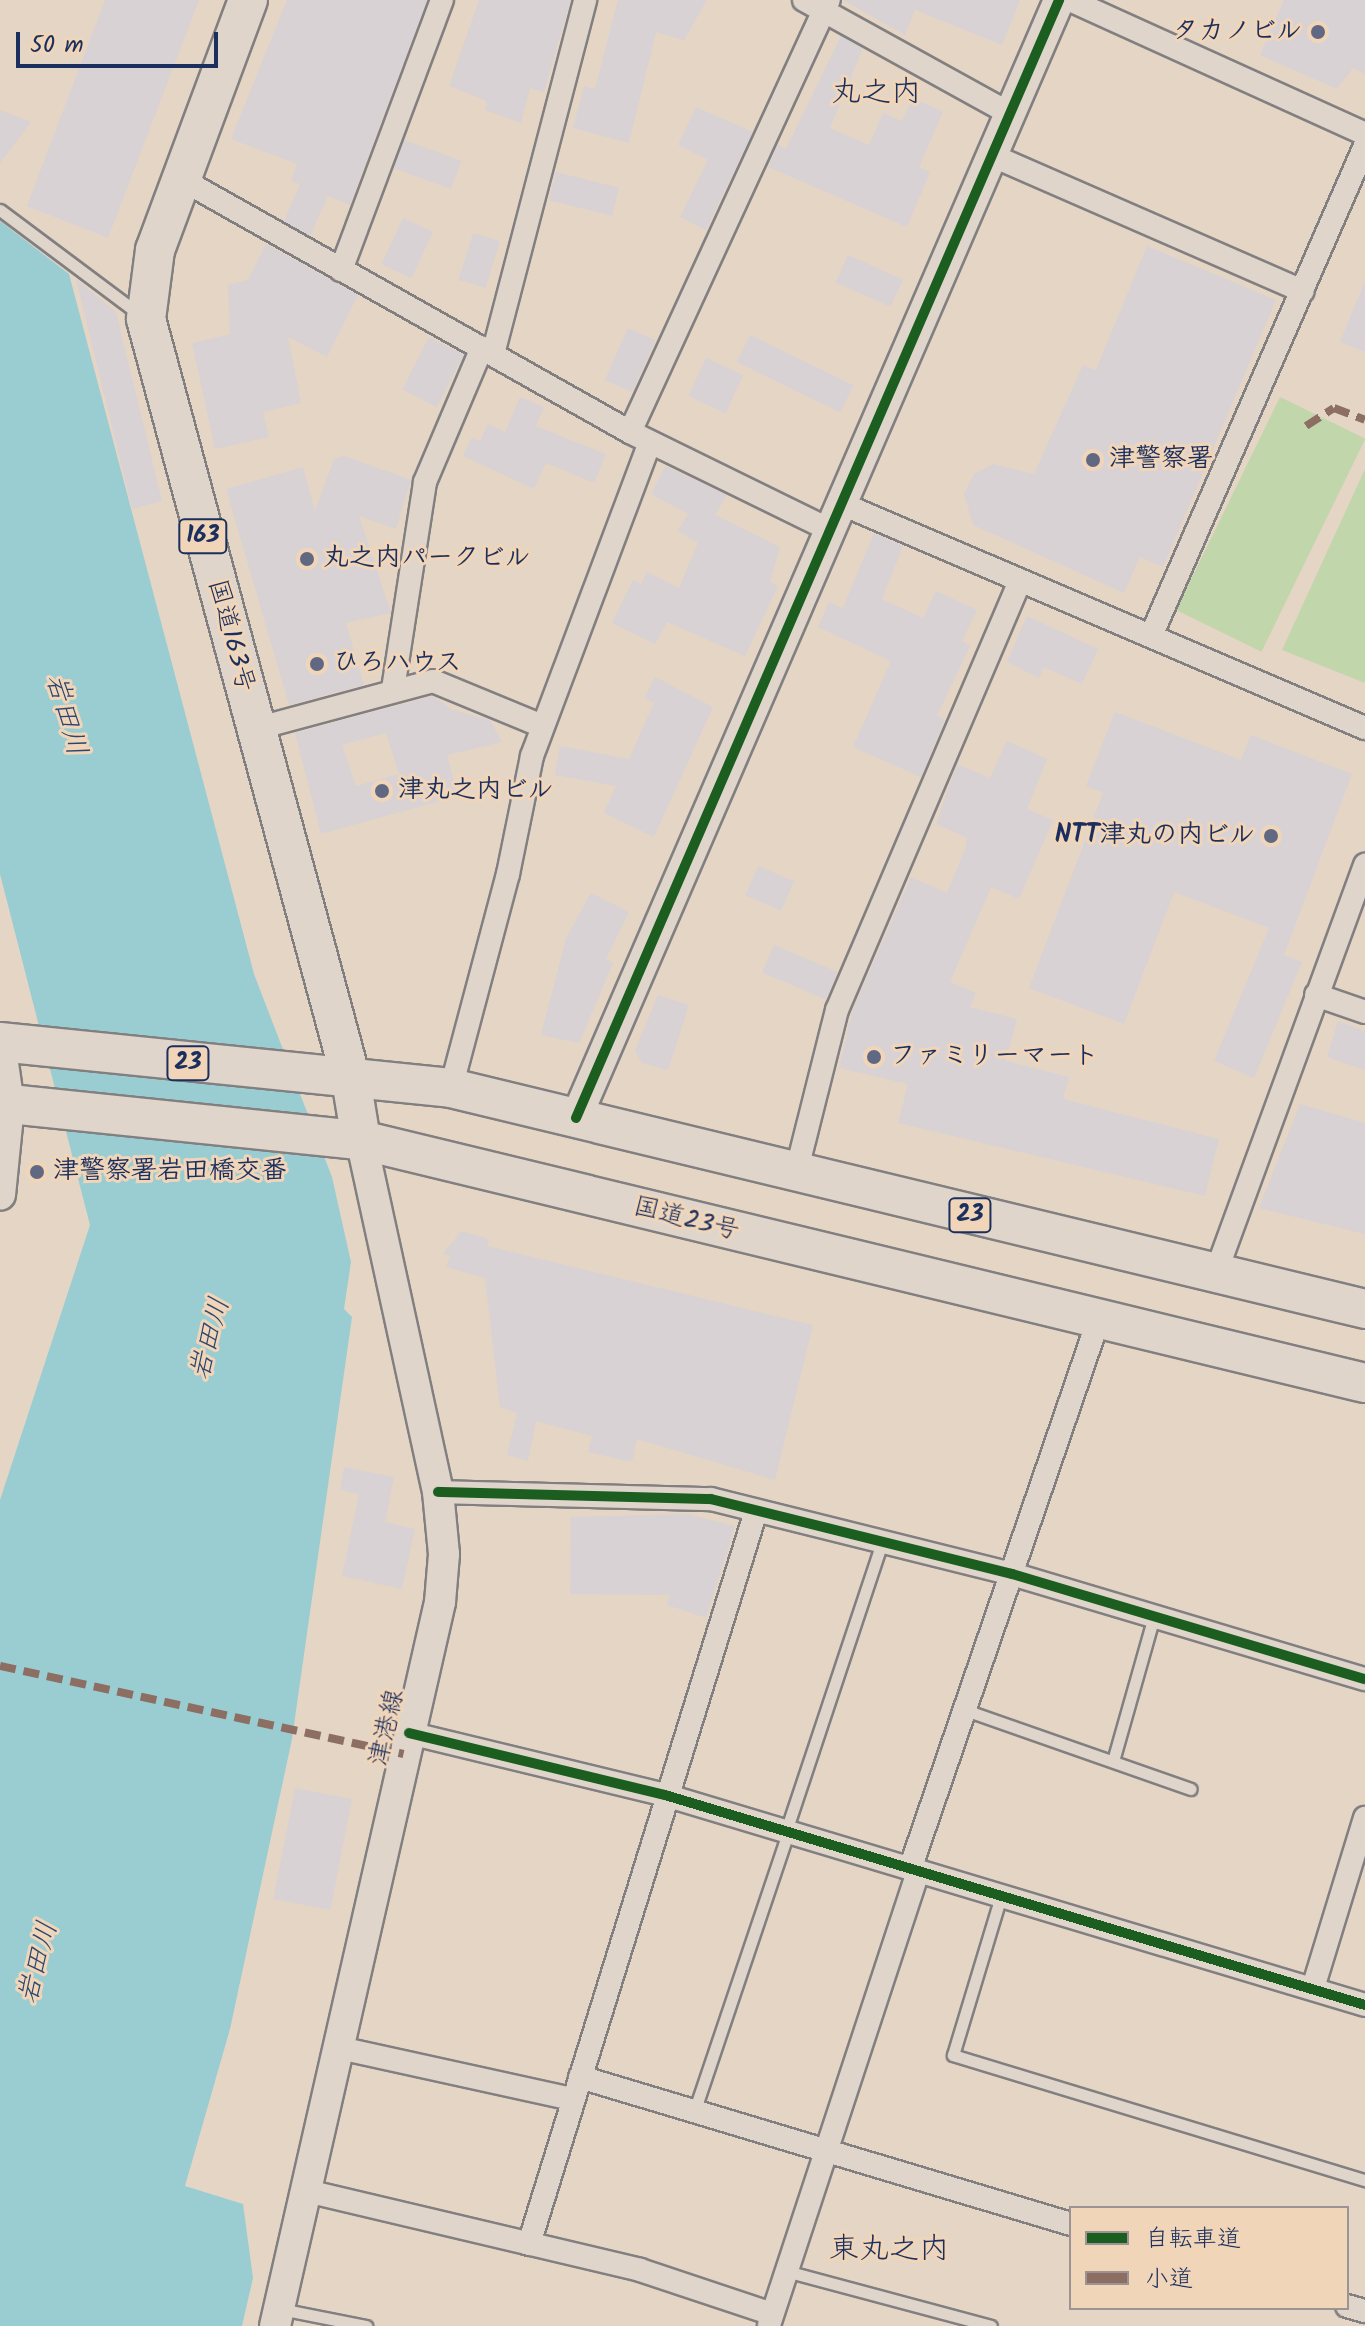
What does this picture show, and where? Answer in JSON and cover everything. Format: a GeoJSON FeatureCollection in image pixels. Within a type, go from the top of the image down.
{"type":"FeatureCollection","features":[{"type":"Feature","properties":{"kind":"highway","name":"国道163号"},"geometry":{"type":"LineString","coordinates":[[248,0],[146,280],[146,319],[255,729],[343,1078],[346,1138]]}},
{"type":"Feature","properties":{"kind":"highway","name":"23"},"geometry":{"type":"LineString","coordinates":[[0,1042],[42,1049],[451,1088],[1365,1309]]}},
{"type":"Feature","properties":{"kind":"highway","name":"国道23号"},"geometry":{"type":"LineString","coordinates":[[16,1105],[346,1138],[1365,1383]]}},
{"type":"Feature","properties":{"kind":"street"},"geometry":{"type":"LineString","coordinates":[[341,270],[442,0]]}},
{"type":"Feature","properties":{"kind":"street"},"geometry":{"type":"LineString","coordinates":[[393,689],[425,482],[487,351],[585,0]]}},
{"type":"Feature","properties":{"kind":"street"},"geometry":{"type":"LineString","coordinates":[[804,0],[827,6],[1009,113]]}},
{"type":"Feature","properties":{"kind":"street"},"geometry":{"type":"LineString","coordinates":[[576,1118],[1059,0]]}},
{"type":"Feature","properties":{"kind":"street"},"geometry":{"type":"LineString","coordinates":[[1070,0],[1365,134]]}},
{"type":"Feature","properties":{"kind":"street"},"geometry":{"type":"LineString","coordinates":[[451,1088],[542,726],[640,437],[827,6]]}},
{"type":"Feature","properties":{"kind":"street"},"geometry":{"type":"LineString","coordinates":[[1151,636],[1365,146]]}},
{"type":"Feature","properties":{"kind":"street"},"geometry":{"type":"LineString","coordinates":[[991,155],[1303,291]]}},
{"type":"Feature","properties":{"kind":"street"},"geometry":{"type":"LineString","coordinates":[[181,179],[640,437],[836,517],[1020,581],[1365,728]]}},
{"type":"Feature","properties":{"kind":"street"},"geometry":{"type":"LineString","coordinates":[[796,1173],[837,1010],[1020,581]]}},
{"type":"Feature","properties":{"kind":"street"},"geometry":{"type":"LineString","coordinates":[[255,729],[393,689],[433,681],[542,726]]}},
{"type":"Feature","properties":{"kind":"street"},"geometry":{"type":"LineString","coordinates":[[1215,1275],[1365,865]]}},
{"type":"Feature","properties":{"kind":"street"},"geometry":{"type":"LineString","coordinates":[[1316,995],[1365,1012]]}},
{"type":"Feature","properties":{"kind":"street"},"geometry":{"type":"LineString","coordinates":[[0,1042],[16,1105],[0,1195]]}},
{"type":"Feature","properties":{"kind":"street","name":"津港線"},"geometry":{"type":"LineString","coordinates":[[277,2320],[440,1602],[444,1554],[438,1492],[346,1138]]}},
{"type":"Feature","properties":{"kind":"street"},"geometry":{"type":"LineString","coordinates":[[307,2191],[640,2270],[770,2320],[965,1710],[1098,1321]]}},
{"type":"Feature","properties":{"kind":"street"},"geometry":{"type":"LineString","coordinates":[[438,1492],[677,1497],[756,1511],[1012,1574],[1365,1679]]}},
{"type":"Feature","properties":{"kind":"street"},"geometry":{"type":"LineString","coordinates":[[529,2244],[665,1795],[756,1511]]}},
{"type":"Feature","properties":{"kind":"street"},"geometry":{"type":"LineString","coordinates":[[409,1733],[665,1795],[1365,2005]]}},
{"type":"Feature","properties":{"kind":"street"},"geometry":{"type":"LineString","coordinates":[[1313,1988],[1365,1818]]}},
{"type":"Feature","properties":{"kind":"street"},"geometry":{"type":"LineString","coordinates":[[340,2048],[572,2099]]}},
{"type":"Feature","properties":{"kind":"street"},"geometry":{"type":"LineString","coordinates":[[580,2077],[1069,2223]]}},
{"type":"Feature","properties":{"kind":"lane"},"geometry":{"type":"LineString","coordinates":[[0,210],[146,319]]}},
{"type":"Feature","properties":{"kind":"lane"},"geometry":{"type":"LineString","coordinates":[[694,2112],[882,1542]]}},
{"type":"Feature","properties":{"kind":"lane"},"geometry":{"type":"LineString","coordinates":[[1113,1761],[1154,1616]]}},
{"type":"Feature","properties":{"kind":"lane"},"geometry":{"type":"LineString","coordinates":[[965,1710],[1191,1789]]}},
{"type":"Feature","properties":{"kind":"lane"},"geometry":{"type":"LineString","coordinates":[[1001,1896],[953,2055],[1365,2180]]}},
{"type":"Feature","properties":{"kind":"lane"},"geometry":{"type":"LineString","coordinates":[[786,2271],[991,2326]]}},
{"type":"Feature","properties":{"kind":"lane"},"geometry":{"type":"LineString","coordinates":[[277,2320],[366,2326]]}},
{"type":"Feature","properties":{"kind":"green space"},"geometry":{"type":"Polygon","coordinates":[[[1280,397],[1365,439],[1261,652],[1176,610],[1280,397]]]}},
{"type":"Feature","properties":{"kind":"green space"},"geometry":{"type":"Polygon","coordinates":[[[1365,469],[1365,683],[1282,650],[1365,469]]]}},
{"type":"Feature","properties":{"kind":"water","name":"岩田川"},"geometry":{"type":"Polygon","coordinates":[[[0,221],[69,274],[254,974],[332,1177],[351,1262],[344,1309],[352,1317],[292,1739],[230,2029],[185,2186],[243,2204],[253,2278],[242,2326],[0,2326],[0,1500],[90,1225],[0,874],[0,221]]]}},
{"type":"Feature","properties":{"kind":"building"},"geometry":{"type":"Polygon","coordinates":[[[105,0],[199,0],[108,238],[27,206],[105,0]]]}},
{"type":"Feature","properties":{"kind":"building"},"geometry":{"type":"Polygon","coordinates":[[[287,0],[427,0],[350,205],[328,196],[310,236],[284,221],[300,184],[291,181],[297,164],[231,139],[287,0]]]}},
{"type":"Feature","properties":{"kind":"building"},"geometry":{"type":"Polygon","coordinates":[[[479,0],[571,0],[544,92],[530,88],[521,123],[485,110],[487,101],[449,86],[479,0]]]}},
{"type":"Feature","properties":{"kind":"building"},"geometry":{"type":"Polygon","coordinates":[[[618,0],[707,0],[684,40],[656,32],[629,143],[573,128],[584,86],[595,89],[618,0]]]}},
{"type":"Feature","properties":{"kind":"building"},"geometry":{"type":"Polygon","coordinates":[[[843,0],[1020,0],[1002,45],[915,10],[905,35],[843,0]]]}},
{"type":"Feature","properties":{"kind":"building","name":"タカノビル"},"geometry":{"type":"Polygon","coordinates":[[[1284,0],[1365,0],[1365,74],[1353,68],[1337,89],[1260,55],[1284,0]]]}},
{"type":"Feature","properties":{"kind":"building"},"geometry":{"type":"Polygon","coordinates":[[[841,36],[863,48],[830,128],[869,145],[883,113],[902,121],[913,98],[943,112],[919,167],[930,172],[907,227],[768,167],[778,145],[786,149],[841,36]]]}},
{"type":"Feature","properties":{"kind":"building"},"geometry":{"type":"Polygon","coordinates":[[[696,107],[753,132],[706,230],[680,217],[708,160],[678,145],[696,107]]]}},
{"type":"Feature","properties":{"kind":"building"},"geometry":{"type":"Polygon","coordinates":[[[0,110],[31,122],[0,163],[0,110]]]}},
{"type":"Feature","properties":{"kind":"building"},"geometry":{"type":"Polygon","coordinates":[[[404,140],[461,161],[451,189],[394,168],[404,140]]]}},
{"type":"Feature","properties":{"kind":"building"},"geometry":{"type":"Polygon","coordinates":[[[556,172],[619,188],[612,216],[549,200],[556,172]]]}},
{"type":"Feature","properties":{"kind":"building"},"geometry":{"type":"Polygon","coordinates":[[[403,218],[433,232],[411,278],[381,264],[403,218]]]}},
{"type":"Feature","properties":{"kind":"building"},"geometry":{"type":"Polygon","coordinates":[[[473,233],[500,241],[485,288],[459,280],[473,233]]]}},
{"type":"Feature","properties":{"kind":"building"},"geometry":{"type":"Polygon","coordinates":[[[266,244],[358,295],[327,357],[288,337],[301,403],[263,412],[269,437],[215,449],[192,343],[230,334],[228,285],[248,280],[266,244]]]}},
{"type":"Feature","properties":{"kind":"building"},"geometry":{"type":"Polygon","coordinates":[[[1147,246],[1276,300],[1163,567],[1140,557],[1124,593],[973,525],[964,494],[974,474],[993,464],[1034,474],[1083,365],[1096,370],[1147,246]]]}},
{"type":"Feature","properties":{"kind":"building"},"geometry":{"type":"Polygon","coordinates":[[[848,255],[903,279],[891,307],[836,282],[848,255]]]}},
{"type":"Feature","properties":{"kind":"building"},"geometry":{"type":"Polygon","coordinates":[[[76,279],[116,312],[162,501],[132,509],[76,279]]]}},
{"type":"Feature","properties":{"kind":"building"},"geometry":{"type":"Polygon","coordinates":[[[1365,281],[1365,352],[1340,342],[1365,281]]]}},
{"type":"Feature","properties":{"kind":"building"},"geometry":{"type":"Polygon","coordinates":[[[628,328],[655,340],[632,392],[605,380],[628,328]]]}},
{"type":"Feature","properties":{"kind":"building"},"geometry":{"type":"Polygon","coordinates":[[[750,335],[853,385],[840,412],[737,362],[750,335]]]}},
{"type":"Feature","properties":{"kind":"building"},"geometry":{"type":"Polygon","coordinates":[[[429,337],[464,355],[437,407],[402,390],[429,337]]]}},
{"type":"Feature","properties":{"kind":"building"},"geometry":{"type":"Polygon","coordinates":[[[706,358],[743,375],[725,413],[688,396],[706,358]]]}},
{"type":"Feature","properties":{"kind":"building"},"geometry":{"type":"Polygon","coordinates":[[[520,397],[544,407],[536,426],[606,454],[594,483],[546,463],[534,489],[463,456],[472,437],[480,441],[488,424],[505,432],[520,397]]]}},
{"type":"Feature","properties":{"kind":"building"},"geometry":{"type":"Polygon","coordinates":[[[344,456],[411,480],[396,529],[359,516],[391,613],[346,623],[364,685],[289,705],[226,489],[303,467],[315,511],[334,459],[344,456]]]}},
{"type":"Feature","properties":{"kind":"building"},"geometry":{"type":"Polygon","coordinates":[[[665,466],[727,495],[715,515],[780,547],[770,582],[778,586],[745,656],[667,622],[655,644],[612,623],[633,580],[641,584],[647,572],[679,588],[698,543],[678,531],[688,514],[651,494],[665,466]]]}},
{"type":"Feature","properties":{"kind":"building"},"geometry":{"type":"Polygon","coordinates":[[[874,533],[903,546],[882,599],[923,618],[936,591],[977,610],[962,641],[970,646],[937,716],[945,720],[921,777],[853,747],[891,661],[818,627],[829,602],[843,608],[874,533]]]}},
{"type":"Feature","properties":{"kind":"building"},"geometry":{"type":"Polygon","coordinates":[[[1027,616],[1098,649],[1082,684],[1044,667],[1039,678],[1007,662],[1027,616]]]}},
{"type":"Feature","properties":{"kind":"building"},"geometry":{"type":"Polygon","coordinates":[[[655,677],[713,707],[654,837],[604,813],[616,786],[555,775],[560,746],[629,759],[654,703],[644,698],[655,677]]]}},
{"type":"Feature","properties":{"kind":"building"},"geometry":{"type":"Polygon","coordinates":[[[432,696],[453,710],[490,720],[502,742],[447,755],[458,796],[321,834],[295,733],[432,696]],[[386,733],[342,745],[356,786],[399,774],[386,733]]]}},
{"type":"Feature","properties":{"kind":"building"},"geometry":{"type":"Polygon","coordinates":[[[1115,712],[1241,760],[1251,735],[1352,774],[1284,955],[1302,962],[1254,1078],[1214,1061],[1269,928],[1174,892],[1124,1024],[1029,988],[1103,793],[1086,786],[1115,712]]]}},
{"type":"Feature","properties":{"kind":"building"},"geometry":{"type":"Polygon","coordinates":[[[1007,741],[1047,759],[1027,809],[1053,820],[1019,899],[991,887],[950,982],[976,993],[970,1007],[1017,1019],[1006,1061],[1069,1077],[1063,1099],[1219,1139],[1205,1196],[898,1123],[908,1084],[839,1068],[852,1011],[911,877],[947,893],[965,849],[967,838],[936,824],[957,764],[990,778],[1007,741]]]}},
{"type":"Feature","properties":{"kind":"building"},"geometry":{"type":"Polygon","coordinates":[[[758,866],[794,881],[781,911],[745,895],[758,866]]]}},
{"type":"Feature","properties":{"kind":"building"},"geometry":{"type":"Polygon","coordinates":[[[591,893],[629,912],[606,959],[613,963],[579,1043],[541,1035],[566,938],[591,893]]]}},
{"type":"Feature","properties":{"kind":"building"},"geometry":{"type":"Polygon","coordinates":[[[774,945],[838,972],[826,1000],[762,973],[774,945]]]}},
{"type":"Feature","properties":{"kind":"building"},"geometry":{"type":"Polygon","coordinates":[[[658,995],[689,1005],[668,1070],[642,1063],[635,1051],[658,995]]]}},
{"type":"Feature","properties":{"kind":"building"},"geometry":{"type":"Polygon","coordinates":[[[1338,1021],[1365,1031],[1365,1070],[1327,1057],[1338,1021]]]}},
{"type":"Feature","properties":{"kind":"building"},"geometry":{"type":"Polygon","coordinates":[[[1300,1104],[1365,1123],[1365,1234],[1259,1208],[1300,1104]]]}},
{"type":"Feature","properties":{"kind":"building"},"geometry":{"type":"Polygon","coordinates":[[[461,1231],[489,1239],[487,1246],[813,1325],[775,1480],[637,1439],[632,1462],[588,1452],[592,1436],[536,1421],[528,1461],[507,1455],[517,1413],[500,1407],[485,1278],[446,1267],[451,1256],[443,1254],[461,1231]]]}},
{"type":"Feature","properties":{"kind":"building"},"geometry":{"type":"Polygon","coordinates":[[[344,1467],[394,1477],[385,1522],[415,1529],[402,1589],[342,1576],[359,1494],[340,1490],[344,1467]]]}},
{"type":"Feature","properties":{"kind":"building"},"geometry":{"type":"Polygon","coordinates":[[[687,1514],[735,1526],[706,1618],[667,1605],[670,1595],[570,1594],[571,1517],[687,1514]]]}},
{"type":"Feature","properties":{"kind":"building"},"geometry":{"type":"Polygon","coordinates":[[[295,1788],[352,1799],[330,1910],[273,1899],[295,1788]]]}},
{"type":"Feature","properties":{"kind":"marked path"},"geometry":{"type":"LineString","coordinates":[[1306,426],[1334,408],[1365,420]]}},
{"type":"Feature","properties":{"kind":"marked path"},"geometry":{"type":"LineString","coordinates":[[0,1666],[404,1754]]}},
{"type":"Feature","properties":{"kind":"cycle path"},"geometry":{"type":"LineString","coordinates":[[576,1118],[1059,0]]}},
{"type":"Feature","properties":{"kind":"cycle path"},"geometry":{"type":"LineString","coordinates":[[438,1492],[711,1499],[1012,1574],[1365,1679]]}},
{"type":"Feature","properties":{"kind":"cycle path"},"geometry":{"type":"LineString","coordinates":[[409,1733],[665,1795],[1365,2005]]}},
{"type":"Feature","properties":{"kind":"place","name":"タカノビル"},"geometry":{"type":"Point","coordinates":[1318,32]}},
{"type":"Feature","properties":{"kind":"place","name":"津警察署"},"geometry":{"type":"Point","coordinates":[1093,460]}},
{"type":"Feature","properties":{"kind":"place","name":"丸之内パークビル"},"geometry":{"type":"Point","coordinates":[307,559]}},
{"type":"Feature","properties":{"kind":"place","name":"ひろハウス"},"geometry":{"type":"Point","coordinates":[317,664]}},
{"type":"Feature","properties":{"kind":"place","name":"津丸之内ビル"},"geometry":{"type":"Point","coordinates":[382,791]}},
{"type":"Feature","properties":{"kind":"place","name":"NTT津丸の内ビル"},"geometry":{"type":"Point","coordinates":[1271,836]}},
{"type":"Feature","properties":{"kind":"place","name":"ファミリーマート"},"geometry":{"type":"Point","coordinates":[874,1057]}},
{"type":"Feature","properties":{"kind":"place","name":"津警察署岩田橋交番"},"geometry":{"type":"Point","coordinates":[37,1172]}},
{"type":"Feature","properties":{"kind":"district","name":"丸之内"},"geometry":{"type":"Point","coordinates":[876,93]}},
{"type":"Feature","properties":{"kind":"district","name":"東丸之内"},"geometry":{"type":"Point","coordinates":[889,2250]}}]}
